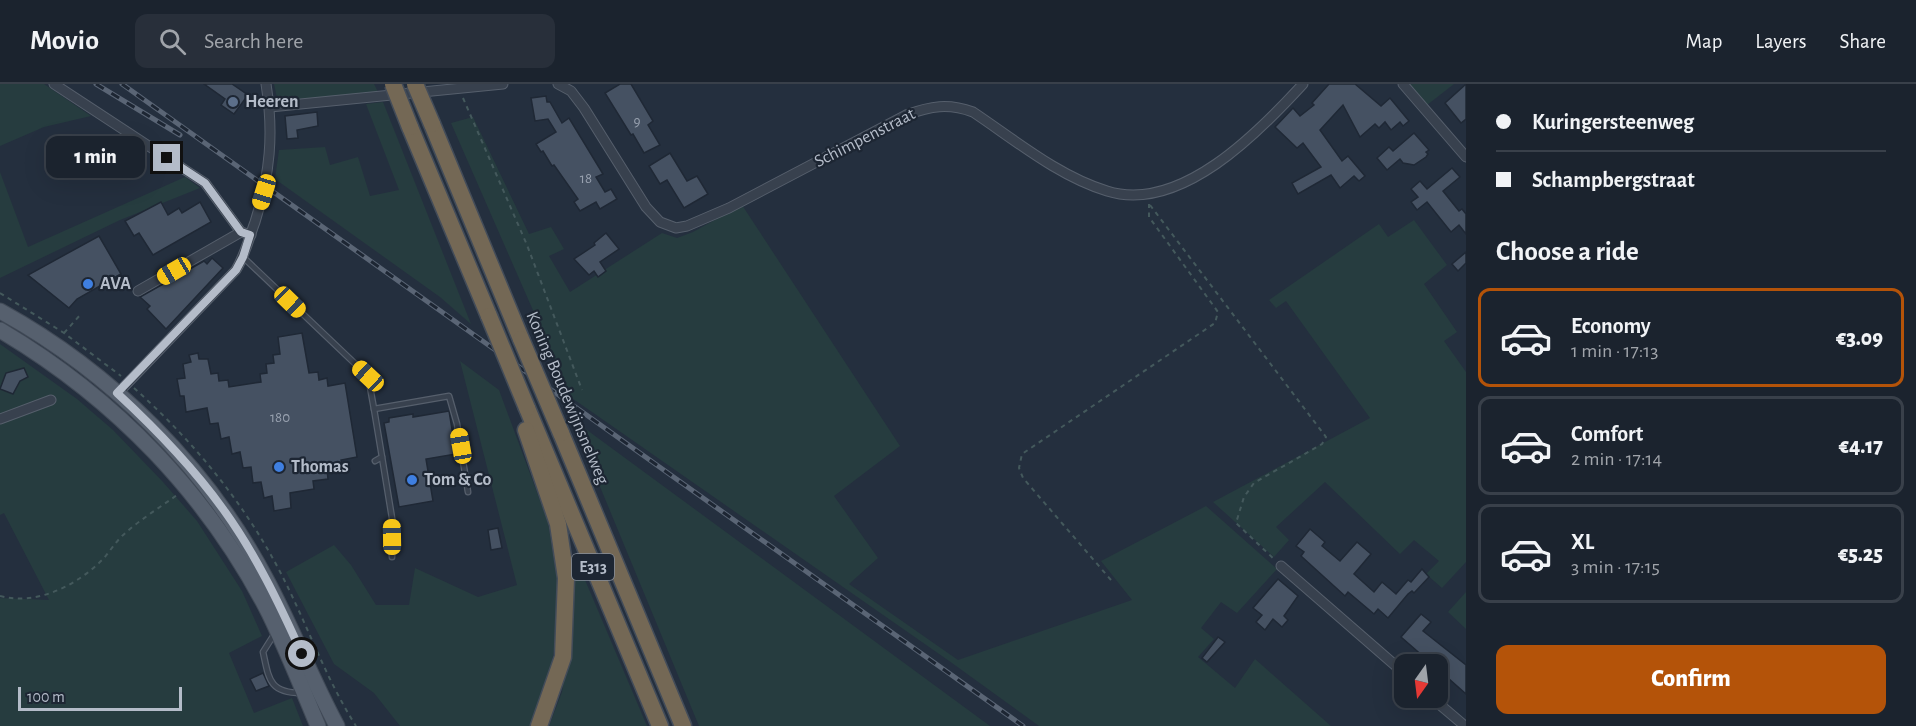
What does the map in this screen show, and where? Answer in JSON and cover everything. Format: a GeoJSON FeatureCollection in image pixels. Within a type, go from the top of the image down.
{"type":"FeatureCollection","features":[{"type":"Feature","properties":{"kind":"highway","name":"E313"},"geometry":{"type":"LineString","coordinates":[[393,84],[660,726]]}},
{"type":"Feature","properties":{"kind":"highway","name":"Koning Boudewijnsnelweg"},"geometry":{"type":"LineString","coordinates":[[415,84],[683,726]]}},
{"type":"Feature","properties":{"kind":"highway"},"geometry":{"type":"LineString","coordinates":[[527,408],[526,431],[558,524],[566,578],[563,657],[540,726]]}},
{"type":"Feature","properties":{"kind":"main road"},"geometry":{"type":"LineString","coordinates":[[0,311],[123,388],[197,476],[224,510],[265,577],[337,726]]}},
{"type":"Feature","properties":{"kind":"main road"},"geometry":{"type":"LineString","coordinates":[[0,330],[36,351],[108,406],[148,444],[187,488],[247,573],[276,630],[318,726]]}},
{"type":"Feature","properties":{"kind":"street"},"geometry":{"type":"LineString","coordinates":[[54,84],[205,183],[246,233]]}},
{"type":"Feature","properties":{"kind":"street"},"geometry":{"type":"LineString","coordinates":[[123,388],[236,270],[243,257],[246,233],[267,178],[270,152],[270,107],[266,84]]}},
{"type":"Feature","properties":{"kind":"street"},"geometry":{"type":"LineString","coordinates":[[270,107],[503,84]]}},
{"type":"Feature","properties":{"kind":"street","name":"Schimpenstraat"},"geometry":{"type":"LineString","coordinates":[[558,84],[571,91],[584,108],[646,207],[660,222],[676,228],[687,226],[729,208],[906,115],[942,105],[960,107],[973,112],[1054,166],[1091,185],[1124,195],[1146,195],[1168,189],[1207,171],[1236,150],[1276,114],[1303,84]]}},
{"type":"Feature","properties":{"kind":"street"},"geometry":{"type":"LineString","coordinates":[[1403,84],[1466,157]]}},
{"type":"Feature","properties":{"kind":"street"},"geometry":{"type":"LineString","coordinates":[[138,291],[246,233]]}},
{"type":"Feature","properties":{"kind":"street"},"geometry":{"type":"LineString","coordinates":[[0,419],[51,400]]}},
{"type":"Feature","properties":{"kind":"street"},"geometry":{"type":"LineString","coordinates":[[1281,566],[1394,664]]}},
{"type":"Feature","properties":{"kind":"street"},"geometry":{"type":"LineString","coordinates":[[1444,708],[1465,726]]}},
{"type":"Feature","properties":{"kind":"lane"},"geometry":{"type":"LineString","coordinates":[[243,257],[368,376],[392,518],[393,557]]}},
{"type":"Feature","properties":{"kind":"lane"},"geometry":{"type":"LineString","coordinates":[[374,409],[449,396],[457,424],[468,492]]}},
{"type":"Feature","properties":{"kind":"lane"},"geometry":{"type":"LineString","coordinates":[[375,460],[382,457]]}},
{"type":"Feature","properties":{"kind":"lane"},"geometry":{"type":"LineString","coordinates":[[276,630],[263,652],[268,677],[278,690],[287,693],[304,693]]}},
{"type":"Feature","properties":{"kind":"path"},"geometry":{"type":"LineString","coordinates":[[459,88],[527,245],[582,390]]}},
{"type":"Feature","properties":{"kind":"path"},"geometry":{"type":"LineString","coordinates":[[1111,580],[1023,478],[1019,468],[1022,454],[1215,323],[1218,312],[1149,217],[1149,204],[1326,437],[1323,444],[1254,483],[1244,496],[1236,523],[1281,566]]}},
{"type":"Feature","properties":{"kind":"path"},"geometry":{"type":"LineString","coordinates":[[0,293],[64,333],[123,388]]}},
{"type":"Feature","properties":{"kind":"path"},"geometry":{"type":"LineString","coordinates":[[64,333],[81,314]]}},
{"type":"Feature","properties":{"kind":"path"},"geometry":{"type":"LineString","coordinates":[[0,596],[12,599],[42,597],[65,587],[102,559],[122,536],[187,488]]}},
{"type":"Feature","properties":{"kind":"green space"},"geometry":{"type":"Polygon","coordinates":[[[0,84],[44,84],[91,116],[44,127],[0,146],[0,84]]]}},
{"type":"Feature","properties":{"kind":"green space"},"geometry":{"type":"Polygon","coordinates":[[[274,84],[374,84],[378,92],[299,99],[277,98],[274,84]]]}},
{"type":"Feature","properties":{"kind":"green space"},"geometry":{"type":"Polygon","coordinates":[[[1409,84],[1454,84],[1427,105],[1409,84]]]}},
{"type":"Feature","properties":{"kind":"green space"},"geometry":{"type":"Polygon","coordinates":[[[383,102],[471,324],[440,297],[275,179],[279,150],[325,147],[330,165],[358,157],[370,196],[399,190],[366,104],[383,102]]]}},
{"type":"Feature","properties":{"kind":"green space"},"geometry":{"type":"Polygon","coordinates":[[[473,117],[529,234],[551,227],[564,249],[549,256],[570,292],[662,233],[677,238],[693,232],[742,205],[900,446],[834,496],[878,558],[849,584],[958,660],[1132,600],[1101,561],[1206,506],[1277,569],[1237,613],[1221,602],[1201,628],[1214,639],[1198,657],[1235,688],[1255,659],[1331,726],[1039,726],[569,396],[451,123],[473,117]]]}},
{"type":"Feature","properties":{"kind":"green space"},"geometry":{"type":"Polygon","coordinates":[[[0,172],[28,247],[185,177],[200,188],[120,220],[0,278],[0,172]]]}},
{"type":"Feature","properties":{"kind":"green space"},"geometry":{"type":"Polygon","coordinates":[[[1414,220],[1447,265],[1424,284],[1457,332],[1444,341],[1466,372],[1466,562],[1442,588],[1426,574],[1439,561],[1414,540],[1400,554],[1325,482],[1276,527],[1289,540],[1274,557],[1213,502],[1370,418],[1286,301],[1276,308],[1269,300],[1379,224],[1388,237],[1414,220]]]}},
{"type":"Feature","properties":{"kind":"green space"},"geometry":{"type":"Polygon","coordinates":[[[0,344],[77,399],[113,430],[197,521],[242,591],[262,636],[229,653],[254,713],[292,698],[303,726],[0,726],[0,598],[49,600],[4,513],[0,515],[0,344]]]}},
{"type":"Feature","properties":{"kind":"green space"},"geometry":{"type":"Polygon","coordinates":[[[460,361],[499,390],[548,522],[558,585],[557,633],[549,679],[532,726],[400,726],[374,693],[334,664],[286,572],[334,545],[351,565],[376,605],[409,605],[415,568],[478,597],[517,585],[460,361]]]}},
{"type":"Feature","properties":{"kind":"green space"},"geometry":{"type":"Polygon","coordinates":[[[572,419],[990,726],[699,726],[572,419]]]}},
{"type":"Feature","properties":{"kind":"green space"},"geometry":{"type":"Polygon","coordinates":[[[577,561],[647,726],[549,726],[562,692],[571,629],[570,563],[577,561]]]}},
{"type":"Feature","properties":{"kind":"green space"},"geometry":{"type":"Polygon","coordinates":[[[1466,592],[1466,629],[1448,612],[1466,592]]]}},
{"type":"Feature","properties":{"kind":"building","name":"Heeren"},"geometry":{"type":"Polygon","coordinates":[[[204,84],[232,84],[248,95],[234,114],[221,105],[225,99],[204,84]]]}},
{"type":"Feature","properties":{"kind":"building"},"geometry":{"type":"Polygon","coordinates":[[[620,84],[631,84],[653,121],[648,125],[660,145],[644,153],[605,93],[620,84]]]}},
{"type":"Feature","properties":{"kind":"building"},"geometry":{"type":"Polygon","coordinates":[[[1329,84],[1355,84],[1381,106],[1390,98],[1409,121],[1403,126],[1400,122],[1391,130],[1385,122],[1379,128],[1375,124],[1360,137],[1343,105],[1320,130],[1342,161],[1348,156],[1365,176],[1359,181],[1354,176],[1340,188],[1331,175],[1298,194],[1292,183],[1321,167],[1303,143],[1297,148],[1275,127],[1293,108],[1300,116],[1314,105],[1312,103],[1329,84]]]}},
{"type":"Feature","properties":{"kind":"building"},"geometry":{"type":"Polygon","coordinates":[[[1466,84],[1466,119],[1461,123],[1445,103],[1466,84]]]}},
{"type":"Feature","properties":{"kind":"building"},"geometry":{"type":"Polygon","coordinates":[[[546,96],[547,102],[550,102],[562,123],[569,118],[603,174],[596,177],[605,192],[611,189],[617,199],[600,209],[596,202],[580,211],[574,202],[578,199],[536,144],[556,132],[548,119],[535,121],[531,98],[546,96]]]}},
{"type":"Feature","properties":{"kind":"building"},"geometry":{"type":"Polygon","coordinates":[[[317,112],[318,126],[297,130],[298,138],[287,139],[285,116],[317,112]]]}},
{"type":"Feature","properties":{"kind":"building"},"geometry":{"type":"Polygon","coordinates":[[[1414,133],[1429,150],[1426,152],[1428,154],[1426,157],[1414,165],[1403,163],[1400,159],[1387,170],[1377,158],[1389,147],[1393,151],[1414,133]]]}},
{"type":"Feature","properties":{"kind":"building"},"geometry":{"type":"Polygon","coordinates":[[[670,153],[687,181],[697,176],[708,194],[684,208],[667,180],[660,184],[649,166],[670,153]]]}},
{"type":"Feature","properties":{"kind":"building"},"geometry":{"type":"Polygon","coordinates":[[[1452,168],[1460,177],[1443,191],[1459,211],[1462,209],[1466,214],[1466,234],[1459,225],[1451,232],[1427,202],[1417,210],[1411,202],[1418,197],[1411,189],[1420,181],[1427,189],[1452,168]]]}},
{"type":"Feature","properties":{"kind":"building"},"geometry":{"type":"Polygon","coordinates":[[[161,202],[168,215],[179,208],[182,213],[200,202],[211,222],[153,255],[139,233],[134,236],[125,221],[161,202]]]}},
{"type":"Feature","properties":{"kind":"building"},"geometry":{"type":"Polygon","coordinates":[[[606,233],[619,249],[600,262],[606,271],[598,277],[594,271],[589,275],[574,259],[595,245],[594,243],[606,233]]]}},
{"type":"Feature","properties":{"kind":"building"},"geometry":{"type":"Polygon","coordinates":[[[99,236],[121,274],[77,299],[69,308],[28,275],[99,236]]]}},
{"type":"Feature","properties":{"kind":"building"},"geometry":{"type":"Polygon","coordinates":[[[1466,252],[1466,263],[1458,271],[1452,264],[1466,252]]]}},
{"type":"Feature","properties":{"kind":"building"},"geometry":{"type":"Polygon","coordinates":[[[212,258],[223,268],[166,329],[147,309],[150,306],[140,297],[204,261],[207,264],[212,258]]]}},
{"type":"Feature","properties":{"kind":"building"},"geometry":{"type":"Polygon","coordinates":[[[302,333],[309,373],[318,372],[319,380],[327,378],[328,386],[345,383],[357,457],[341,460],[342,468],[327,470],[328,479],[313,481],[314,489],[290,493],[291,508],[274,511],[272,496],[264,498],[261,482],[253,483],[251,467],[243,468],[240,452],[232,454],[229,437],[221,439],[218,423],[210,424],[207,408],[186,412],[184,396],[180,396],[177,379],[185,378],[183,364],[191,362],[189,355],[198,353],[199,359],[208,359],[211,374],[218,373],[219,381],[228,380],[229,387],[261,382],[260,374],[267,373],[266,364],[274,363],[273,355],[280,354],[278,337],[302,333]]]}},
{"type":"Feature","properties":{"kind":"building"},"geometry":{"type":"Polygon","coordinates":[[[24,368],[28,377],[20,381],[13,394],[0,389],[6,373],[24,368]]]}},
{"type":"Feature","properties":{"kind":"building","name":"Tom & Co"},"geometry":{"type":"Polygon","coordinates":[[[449,411],[456,454],[426,459],[433,501],[399,507],[384,423],[389,422],[389,418],[449,411]]]}},
{"type":"Feature","properties":{"kind":"building"},"geometry":{"type":"Polygon","coordinates":[[[498,528],[502,548],[491,550],[488,530],[498,528]]]}},
{"type":"Feature","properties":{"kind":"building"},"geometry":{"type":"Polygon","coordinates":[[[1310,529],[1325,542],[1322,546],[1340,561],[1357,542],[1371,554],[1354,574],[1374,592],[1382,582],[1396,594],[1422,569],[1429,577],[1414,593],[1412,591],[1408,594],[1388,618],[1378,609],[1374,614],[1348,592],[1345,596],[1301,556],[1304,552],[1296,546],[1310,529]]]}},
{"type":"Feature","properties":{"kind":"building"},"geometry":{"type":"Polygon","coordinates":[[[1278,579],[1298,596],[1284,616],[1288,620],[1282,627],[1273,619],[1265,630],[1256,622],[1262,615],[1253,608],[1278,579]]]}},
{"type":"Feature","properties":{"kind":"building"},"geometry":{"type":"Polygon","coordinates":[[[1421,614],[1431,622],[1423,631],[1466,665],[1466,694],[1448,678],[1448,654],[1421,654],[1401,637],[1421,614]]]}},
{"type":"Feature","properties":{"kind":"building"},"geometry":{"type":"Polygon","coordinates":[[[1218,637],[1225,642],[1207,662],[1202,658],[1218,637]]]}},
{"type":"Feature","properties":{"kind":"building"},"geometry":{"type":"Polygon","coordinates":[[[263,673],[269,686],[256,691],[250,679],[263,673]]]}},
{"type":"Feature","properties":{"kind":"railway"},"geometry":{"type":"LineString","coordinates":[[96,84],[180,135]]}},
{"type":"Feature","properties":{"kind":"railway"},"geometry":{"type":"LineString","coordinates":[[122,84],[1023,726]]}},
{"type":"Feature","properties":{"kind":"place","name":"Heeren"},"geometry":{"type":"Point","coordinates":[233,102]}},
{"type":"Feature","properties":{"kind":"place","name":"AVA"},"geometry":{"type":"Point","coordinates":[88,284]}},
{"type":"Feature","properties":{"kind":"place","name":"Thomas"},"geometry":{"type":"Point","coordinates":[279,467]}},
{"type":"Feature","properties":{"kind":"place","name":"Tom & Co"},"geometry":{"type":"Point","coordinates":[412,480]}},
{"type":"Feature","properties":{"kind":"route"},"geometry":{"type":"LineString","coordinates":[[167,158],[205,183],[241,232],[250,235],[236,270],[117,393],[160,433],[224,510],[265,577],[302,654]]}}]}
